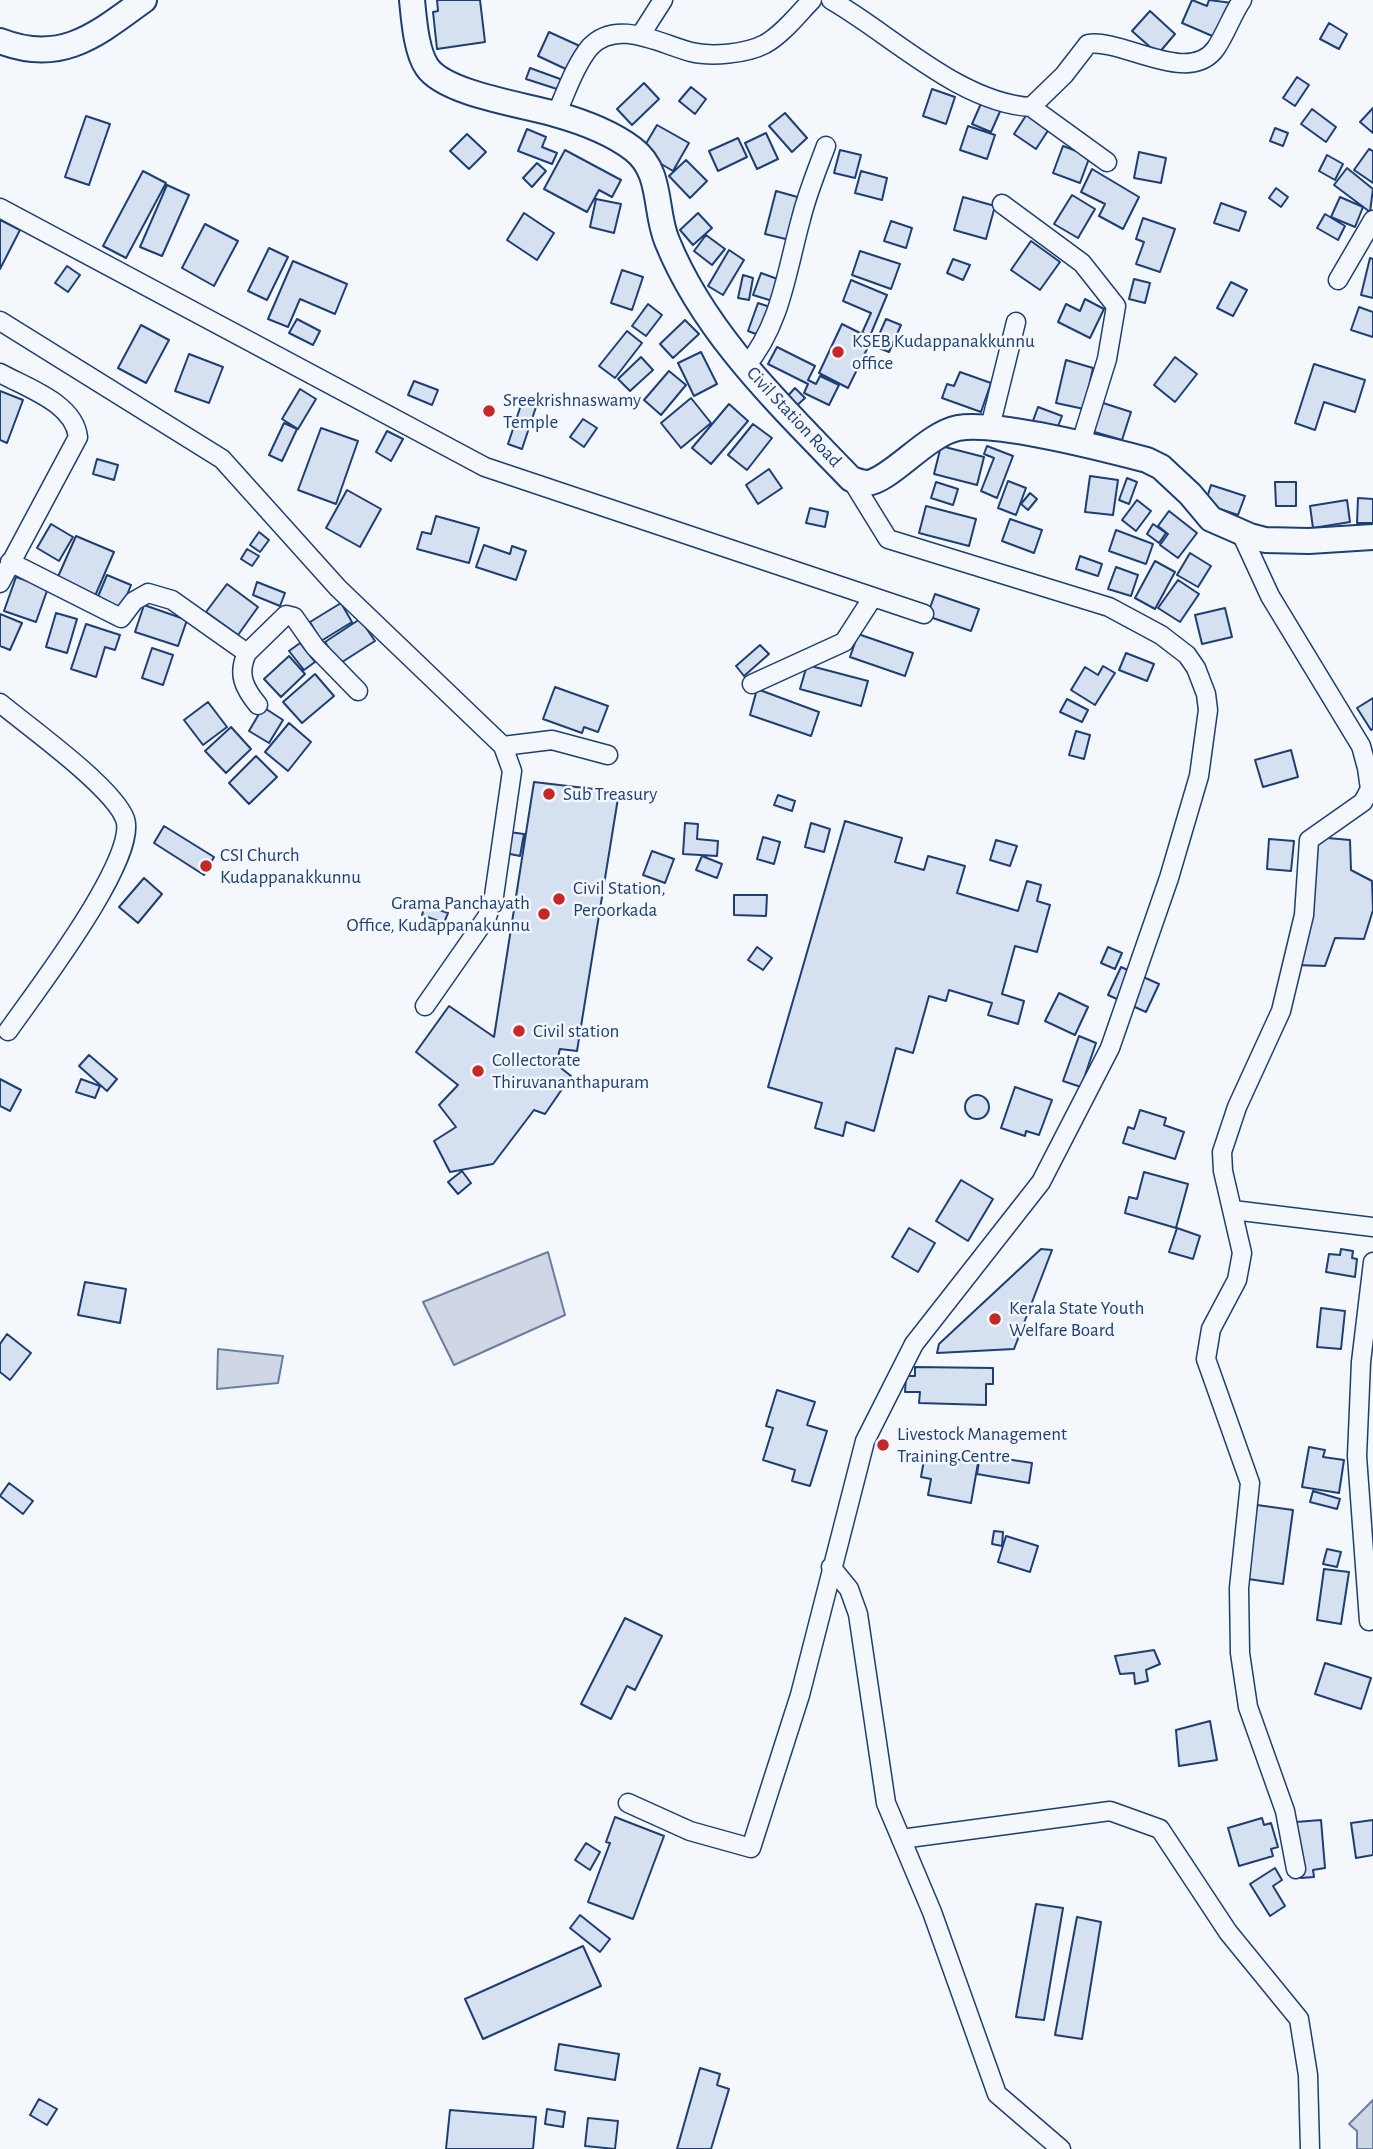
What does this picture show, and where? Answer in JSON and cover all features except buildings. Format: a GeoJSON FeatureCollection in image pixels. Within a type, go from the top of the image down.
{"type":"FeatureCollection","features":[{"type":"Feature","properties":{"kind":"main road"},"geometry":{"type":"LineString","coordinates":[[0,41],[25,51],[61,48],[97,34],[144,0]]}},
{"type":"Feature","properties":{"kind":"main road","name":"Civil Station Road"},"geometry":{"type":"LineString","coordinates":[[412,0],[425,65],[434,76],[502,102],[556,114],[633,149],[649,168],[659,192],[660,222],[667,242],[698,303],[746,366],[851,479],[867,483],[881,477],[922,446],[955,429],[990,427],[1131,456],[1161,467],[1190,494],[1211,519],[1241,533],[1265,540],[1373,537]]}},
{"type":"Feature","properties":{"kind":"street"},"geometry":{"type":"LineString","coordinates":[[640,36],[663,0]]}},
{"type":"Feature","properties":{"kind":"street"},"geometry":{"type":"LineString","coordinates":[[556,114],[590,48],[605,36],[640,36],[692,52],[713,54],[743,50],[764,44],[812,0]]}},
{"type":"Feature","properties":{"kind":"street"},"geometry":{"type":"LineString","coordinates":[[832,0],[971,91],[1007,106],[1031,107],[1107,162]]}},
{"type":"Feature","properties":{"kind":"street"},"geometry":{"type":"LineString","coordinates":[[1031,107],[1064,75],[1088,44],[1102,41],[1169,64],[1198,60],[1215,50],[1228,21],[1242,0]]}},
{"type":"Feature","properties":{"kind":"street"},"geometry":{"type":"LineString","coordinates":[[746,366],[761,349],[782,297],[802,215],[826,146]]}},
{"type":"Feature","properties":{"kind":"street"},"geometry":{"type":"LineString","coordinates":[[1002,204],[1082,264],[1116,306],[1107,359],[1080,446]]}},
{"type":"Feature","properties":{"kind":"street"},"geometry":{"type":"LineString","coordinates":[[0,208],[485,467],[923,614]]}},
{"type":"Feature","properties":{"kind":"street"},"geometry":{"type":"LineString","coordinates":[[1338,280],[1373,219]]}},
{"type":"Feature","properties":{"kind":"street"},"geometry":{"type":"LineString","coordinates":[[0,321],[222,459],[338,588],[503,746],[512,771],[494,896],[488,917],[425,1006]]}},
{"type":"Feature","properties":{"kind":"street"},"geometry":{"type":"LineString","coordinates":[[990,427],[1016,322]]}},
{"type":"Feature","properties":{"kind":"street"},"geometry":{"type":"LineString","coordinates":[[0,373],[64,409],[76,423],[78,436],[0,583]]}},
{"type":"Feature","properties":{"kind":"street"},"geometry":{"type":"LineString","coordinates":[[628,1803],[690,1831],[751,1848],[800,1695],[865,1441],[914,1344],[1041,1182],[1110,1048],[1169,878],[1199,776],[1208,710],[1202,680],[1187,655],[1138,620],[1109,607],[888,539],[851,479]]}},
{"type":"Feature","properties":{"kind":"street"},"geometry":{"type":"LineString","coordinates":[[1241,533],[1270,596],[1361,746],[1370,789],[1363,802],[1309,840],[1304,915],[1281,1011],[1237,1107],[1222,1152],[1223,1171],[1242,1253],[1237,1280],[1211,1329],[1206,1359],[1250,1483],[1239,1588],[1240,1653],[1248,1707],[1285,1811],[1296,1869]]}},
{"type":"Feature","properties":{"kind":"street"},"geometry":{"type":"LineString","coordinates":[[10,562],[121,618],[134,601],[148,593],[172,600],[247,653]]}},
{"type":"Feature","properties":{"kind":"street"},"geometry":{"type":"LineString","coordinates":[[752,684],[844,642],[873,597]]}},
{"type":"Feature","properties":{"kind":"street"},"geometry":{"type":"LineString","coordinates":[[258,705],[245,689],[241,671],[247,653],[278,618],[286,615],[294,617],[316,647],[358,691]]}},
{"type":"Feature","properties":{"kind":"street"},"geometry":{"type":"LineString","coordinates":[[0,703],[111,796],[125,820],[125,840],[99,899],[8,1031]]}},
{"type":"Feature","properties":{"kind":"street"},"geometry":{"type":"LineString","coordinates":[[503,746],[552,740],[607,755]]}},
{"type":"Feature","properties":{"kind":"street"},"geometry":{"type":"LineString","coordinates":[[1233,1210],[1373,1227]]}},
{"type":"Feature","properties":{"kind":"street"},"geometry":{"type":"LineString","coordinates":[[1369,1620],[1365,1457],[1373,1262]]}},
{"type":"Feature","properties":{"kind":"street"},"geometry":{"type":"LineString","coordinates":[[831,1567],[849,1589],[858,1614],[886,1803],[932,1913],[997,2094],[1061,2149]]}},
{"type":"Feature","properties":{"kind":"street"},"geometry":{"type":"LineString","coordinates":[[901,1839],[1110,1811],[1160,1829],[1228,1932],[1298,2019],[1308,2075],[1310,2149]]}},
{"type":"Feature","properties":{"kind":"shaded area"},"geometry":{"type":"Polygon","coordinates":[[[548,1252],[565,1315],[454,1365],[423,1302],[548,1252]]]}},
{"type":"Feature","properties":{"kind":"shaded area"},"geometry":{"type":"Polygon","coordinates":[[[218,1349],[283,1356],[278,1383],[217,1389],[218,1349]]]}},
{"type":"Feature","properties":{"kind":"shaded area"},"geometry":{"type":"Polygon","coordinates":[[[1373,2100],[1373,2149],[1357,2149],[1357,2131],[1349,2124],[1373,2100]]]}},
{"type":"Feature","properties":{"kind":"place","name":"KSEB Kudappanakkunnu office"},"geometry":{"type":"Point","coordinates":[838,352]}},
{"type":"Feature","properties":{"kind":"place","name":"Sreekrishnaswamy Temple"},"geometry":{"type":"Point","coordinates":[489,411]}},
{"type":"Feature","properties":{"kind":"place","name":"Sub Treasury"},"geometry":{"type":"Point","coordinates":[549,794]}},
{"type":"Feature","properties":{"kind":"place","name":"CSI Church Kudappanakkunnu"},"geometry":{"type":"Point","coordinates":[206,866]}},
{"type":"Feature","properties":{"kind":"place","name":"Civil Station, Peroorkada"},"geometry":{"type":"Point","coordinates":[559,899]}},
{"type":"Feature","properties":{"kind":"place","name":"Grama Panchayath Office, Kudappanakunnu"},"geometry":{"type":"Point","coordinates":[544,914]}},
{"type":"Feature","properties":{"kind":"place","name":"Civil station"},"geometry":{"type":"Point","coordinates":[519,1031]}},
{"type":"Feature","properties":{"kind":"place","name":"Collectorate Thiruvananthapuram"},"geometry":{"type":"Point","coordinates":[478,1071]}},
{"type":"Feature","properties":{"kind":"place","name":"Kerala State Youth Welfare Board"},"geometry":{"type":"Point","coordinates":[995,1319]}},
{"type":"Feature","properties":{"kind":"place","name":"Livestock Management Training Centre"},"geometry":{"type":"Point","coordinates":[883,1445]}}]}
